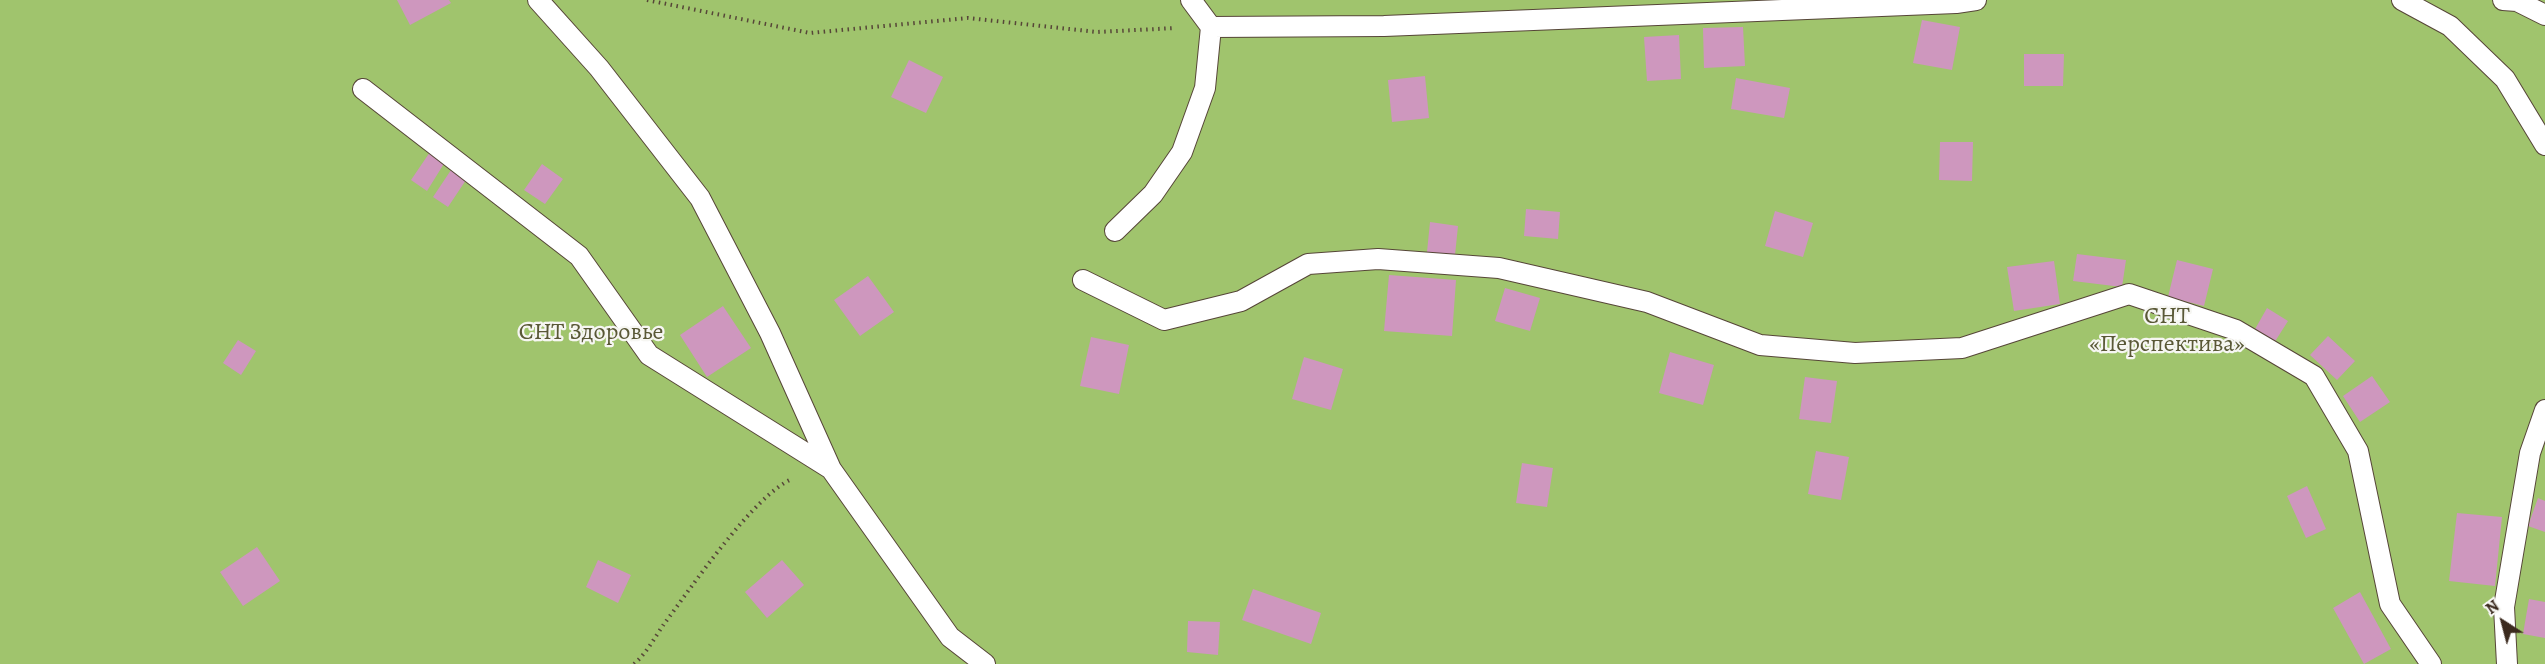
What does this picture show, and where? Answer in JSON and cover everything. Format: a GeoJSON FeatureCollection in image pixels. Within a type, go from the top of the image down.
{"type":"FeatureCollection","features":[{"type":"Feature","properties":{"kind":"lane"},"geometry":{"type":"LineString","coordinates":[[538,0],[599,68],[700,198],[770,333],[831,468],[950,636],[985,664]]}},
{"type":"Feature","properties":{"kind":"lane"},"geometry":{"type":"LineString","coordinates":[[1115,231],[1153,194],[1182,152],[1205,88],[1212,27],[1191,0]]}},
{"type":"Feature","properties":{"kind":"lane"},"geometry":{"type":"LineString","coordinates":[[1212,27],[1384,27],[1956,3],[1976,0]]}},
{"type":"Feature","properties":{"kind":"lane"},"geometry":{"type":"LineString","coordinates":[[2402,0],[2450,26],[2505,79],[2545,144]]}},
{"type":"Feature","properties":{"kind":"lane"},"geometry":{"type":"LineString","coordinates":[[2503,0],[2517,1],[2545,15]]}},
{"type":"Feature","properties":{"kind":"lane"},"geometry":{"type":"LineString","coordinates":[[363,89],[579,256],[650,355],[831,468]]}},
{"type":"Feature","properties":{"kind":"lane"},"geometry":{"type":"LineString","coordinates":[[1083,280],[1164,320],[1241,301],[1308,264],[1378,259],[1498,268],[1647,302],[1760,345],[1855,353],[1962,348],[2129,294],[2236,330],[2314,376],[2358,451],[2390,604],[2431,664]]}},
{"type":"Feature","properties":{"kind":"lane"},"geometry":{"type":"LineString","coordinates":[[2507,664],[2504,607],[2530,453],[2545,410]]}},
{"type":"Feature","properties":{"kind":"path"},"geometry":{"type":"LineString","coordinates":[[647,0],[810,33],[968,18],[1097,32],[1212,27]]}},
{"type":"Feature","properties":{"kind":"path"},"geometry":{"type":"LineString","coordinates":[[634,664],[700,575],[750,514],[779,484],[807,473],[831,468]]}},
{"type":"Feature","properties":{"kind":"green space"},"geometry":{"type":"Polygon","coordinates":[[[0,0],[2545,0],[2545,664],[0,664],[0,0]]]}},
{"type":"Feature","properties":{"kind":"building"},"geometry":{"type":"Polygon","coordinates":[[[397,0],[449,0],[451,3],[410,25],[397,0]]]}},
{"type":"Feature","properties":{"kind":"building"},"geometry":{"type":"Polygon","coordinates":[[[1922,20],[1960,27],[1952,70],[1913,63],[1922,20]]]}},
{"type":"Feature","properties":{"kind":"building"},"geometry":{"type":"Polygon","coordinates":[[[1743,27],[1745,66],[1704,68],[1703,28],[1743,27]]]}},
{"type":"Feature","properties":{"kind":"building"},"geometry":{"type":"Polygon","coordinates":[[[1679,35],[1681,79],[1647,81],[1644,37],[1679,35]]]}},
{"type":"Feature","properties":{"kind":"building"},"geometry":{"type":"Polygon","coordinates":[[[2024,54],[2064,54],[2063,86],[2024,86],[2024,54]]]}},
{"type":"Feature","properties":{"kind":"building"},"geometry":{"type":"Polygon","coordinates":[[[909,60],[943,77],[926,113],[891,97],[909,60]]]}},
{"type":"Feature","properties":{"kind":"building"},"geometry":{"type":"Polygon","coordinates":[[[1425,76],[1429,118],[1392,122],[1388,80],[1425,76]]]}},
{"type":"Feature","properties":{"kind":"building"},"geometry":{"type":"Polygon","coordinates":[[[1736,78],[1790,88],[1784,118],[1731,109],[1736,78]]]}},
{"type":"Feature","properties":{"kind":"building"},"geometry":{"type":"Polygon","coordinates":[[[1940,142],[1973,142],[1972,181],[1939,180],[1940,142]]]}},
{"type":"Feature","properties":{"kind":"building"},"geometry":{"type":"Polygon","coordinates":[[[430,152],[445,162],[427,191],[411,180],[430,152]]]}},
{"type":"Feature","properties":{"kind":"building"},"geometry":{"type":"Polygon","coordinates":[[[542,164],[563,179],[545,204],[524,190],[542,164]]]}},
{"type":"Feature","properties":{"kind":"building"},"geometry":{"type":"Polygon","coordinates":[[[451,170],[466,180],[448,207],[433,197],[451,170]]]}},
{"type":"Feature","properties":{"kind":"building"},"geometry":{"type":"Polygon","coordinates":[[[1526,209],[1560,212],[1558,239],[1524,236],[1526,209]]]}},
{"type":"Feature","properties":{"kind":"building"},"geometry":{"type":"Polygon","coordinates":[[[1775,211],[1813,223],[1803,257],[1765,246],[1775,211]]]}},
{"type":"Feature","properties":{"kind":"building"},"geometry":{"type":"Polygon","coordinates":[[[1430,222],[1458,226],[1455,255],[1427,252],[1430,222]]]}},
{"type":"Feature","properties":{"kind":"building"},"geometry":{"type":"Polygon","coordinates":[[[2077,254],[2126,260],[2122,287],[2073,281],[2077,254]]]}},
{"type":"Feature","properties":{"kind":"building"},"geometry":{"type":"Polygon","coordinates":[[[2177,260],[2213,269],[2204,306],[2168,297],[2177,260]]]}},
{"type":"Feature","properties":{"kind":"building"},"geometry":{"type":"Polygon","coordinates":[[[2054,261],[2060,304],[2014,311],[2007,267],[2054,261]]]}},
{"type":"Feature","properties":{"kind":"building"},"geometry":{"type":"Polygon","coordinates":[[[1389,275],[1456,280],[1452,336],[1384,331],[1389,275]]]}},
{"type":"Feature","properties":{"kind":"building"},"geometry":{"type":"Polygon","coordinates":[[[868,276],[894,312],[860,336],[834,300],[868,276]]]}},
{"type":"Feature","properties":{"kind":"building"},"geometry":{"type":"Polygon","coordinates":[[[1505,288],[1540,298],[1530,331],[1495,321],[1505,288]]]}},
{"type":"Feature","properties":{"kind":"building"},"geometry":{"type":"Polygon","coordinates":[[[723,306],[751,348],[707,377],[680,335],[723,306]]]}},
{"type":"Feature","properties":{"kind":"building"},"geometry":{"type":"Polygon","coordinates":[[[2267,308],[2288,321],[2274,343],[2254,331],[2267,308]]]}},
{"type":"Feature","properties":{"kind":"building"},"geometry":{"type":"Polygon","coordinates":[[[2328,336],[2355,361],[2337,380],[2310,355],[2328,336]]]}},
{"type":"Feature","properties":{"kind":"building"},"geometry":{"type":"Polygon","coordinates":[[[1091,337],[1129,345],[1119,394],[1080,386],[1091,337]]]}},
{"type":"Feature","properties":{"kind":"building"},"geometry":{"type":"Polygon","coordinates":[[[238,340],[256,351],[241,375],[223,363],[238,340]]]}},
{"type":"Feature","properties":{"kind":"building"},"geometry":{"type":"Polygon","coordinates":[[[1670,352],[1714,365],[1703,405],[1659,393],[1670,352]]]}},
{"type":"Feature","properties":{"kind":"building"},"geometry":{"type":"Polygon","coordinates":[[[1304,357],[1343,369],[1331,410],[1292,399],[1304,357]]]}},
{"type":"Feature","properties":{"kind":"building"},"geometry":{"type":"Polygon","coordinates":[[[2372,376],[2390,402],[2360,422],[2343,396],[2372,376]]]}},
{"type":"Feature","properties":{"kind":"building"},"geometry":{"type":"Polygon","coordinates":[[[1805,377],[1837,381],[1831,423],[1799,419],[1805,377]]]}},
{"type":"Feature","properties":{"kind":"building"},"geometry":{"type":"Polygon","coordinates":[[[1816,451],[1849,457],[1841,500],[1808,494],[1816,451]]]}},
{"type":"Feature","properties":{"kind":"building"},"geometry":{"type":"Polygon","coordinates":[[[1522,463],[1553,468],[1547,507],[1516,503],[1522,463]]]}},
{"type":"Feature","properties":{"kind":"building"},"geometry":{"type":"Polygon","coordinates":[[[2307,486],[2326,529],[2306,538],[2287,496],[2307,486]]]}},
{"type":"Feature","properties":{"kind":"building"},"geometry":{"type":"Polygon","coordinates":[[[2538,498],[2545,501],[2545,532],[2528,526],[2538,498]]]}},
{"type":"Feature","properties":{"kind":"building"},"geometry":{"type":"Polygon","coordinates":[[[2457,513],[2502,517],[2495,586],[2449,581],[2457,513]]]}},
{"type":"Feature","properties":{"kind":"building"},"geometry":{"type":"Polygon","coordinates":[[[257,547],[280,581],[243,606],[220,572],[257,547]]]}},
{"type":"Feature","properties":{"kind":"building"},"geometry":{"type":"Polygon","coordinates":[[[598,560],[631,575],[618,603],[586,587],[598,560]]]}},
{"type":"Feature","properties":{"kind":"building"},"geometry":{"type":"Polygon","coordinates":[[[782,560],[804,585],[767,618],[745,592],[782,560]]]}},
{"type":"Feature","properties":{"kind":"building"},"geometry":{"type":"Polygon","coordinates":[[[1253,589],[1321,613],[1311,644],[1242,620],[1253,589]]]}},
{"type":"Feature","properties":{"kind":"building"},"geometry":{"type":"Polygon","coordinates":[[[2360,592],[2391,649],[2364,664],[2333,608],[2360,592]]]}},
{"type":"Feature","properties":{"kind":"building"},"geometry":{"type":"Polygon","coordinates":[[[2529,599],[2545,602],[2545,638],[2523,634],[2529,599]]]}},
{"type":"Feature","properties":{"kind":"building"},"geometry":{"type":"Polygon","coordinates":[[[1188,621],[1220,622],[1218,655],[1187,652],[1188,621]]]}},
{"type":"Feature","properties":{"kind":"park label","name":"СНТ «Перспектива»"},"geometry":{"type":"Point","coordinates":[2167,331]}},
{"type":"Feature","properties":{"kind":"park label","name":"СНТ Здоровье"},"geometry":{"type":"Point","coordinates":[591,333]}}]}
